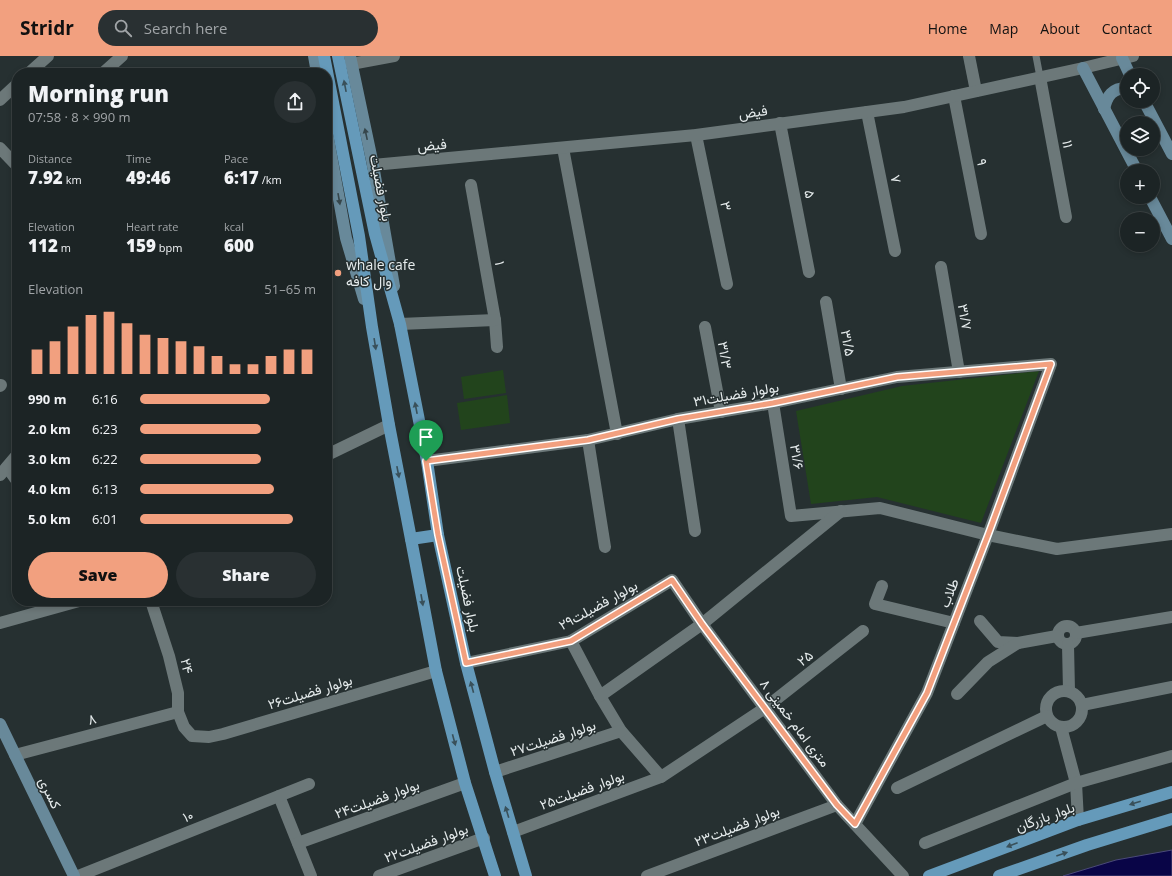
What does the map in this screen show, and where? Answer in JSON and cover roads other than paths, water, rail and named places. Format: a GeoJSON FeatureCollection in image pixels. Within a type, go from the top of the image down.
{"type":"FeatureCollection","features":[{"type":"Feature","properties":{"kind":"main road"},"geometry":{"type":"LineString","coordinates":[[314,56],[316,68]]}},
{"type":"Feature","properties":{"kind":"main road"},"geometry":{"type":"LineString","coordinates":[[324,56],[326,68]]}},
{"type":"Feature","properties":{"kind":"main road","name":"بلوار فضیلت"},"geometry":{"type":"LineString","coordinates":[[338,56],[375,234],[400,324]]}},
{"type":"Feature","properties":{"kind":"main road"},"geometry":{"type":"LineString","coordinates":[[1127,57],[1129,68]]}},
{"type":"Feature","properties":{"kind":"main road","name":"بلوار فضیلت"},"geometry":{"type":"LineString","coordinates":[[350,60],[373,165],[438,535],[466,663],[495,772],[526,876]]}},
{"type":"Feature","properties":{"kind":"main road"},"geometry":{"type":"LineString","coordinates":[[1083,68],[1133,164]]}},
{"type":"Feature","properties":{"kind":"main road"},"geometry":{"type":"LineString","coordinates":[[1104,109],[1106,100],[1112,92],[1120,88]]}},
{"type":"Feature","properties":{"kind":"main road"},"geometry":{"type":"LineString","coordinates":[[332,97],[359,236],[372,326],[389,425],[436,670],[465,783],[495,876]]}},
{"type":"Feature","properties":{"kind":"main road"},"geometry":{"type":"LineString","coordinates":[[1148,108],[1172,154]]}},
{"type":"Feature","properties":{"kind":"main road"},"geometry":{"type":"LineString","coordinates":[[332,166],[346,238],[372,326]]}},
{"type":"Feature","properties":{"kind":"main road"},"geometry":{"type":"LineString","coordinates":[[1154,204],[1172,239]]}},
{"type":"Feature","properties":{"kind":"main road"},"geometry":{"type":"LineString","coordinates":[[411,539],[438,535]]}},
{"type":"Feature","properties":{"kind":"main road","name":"کسری"},"geometry":{"type":"LineString","coordinates":[[0,724],[74,876]]}},
{"type":"Feature","properties":{"kind":"main road","name":"بلوار بازرگان"},"geometry":{"type":"LineString","coordinates":[[930,876],[1078,820],[1172,792]]}},
{"type":"Feature","properties":{"kind":"main road"},"geometry":{"type":"LineString","coordinates":[[999,876],[1087,845],[1172,819]]}},
{"type":"Feature","properties":{"kind":"street"},"geometry":{"type":"LineString","coordinates":[[35,68],[48,56]]}},
{"type":"Feature","properties":{"kind":"street"},"geometry":{"type":"LineString","coordinates":[[109,68],[122,56]]}},
{"type":"Feature","properties":{"kind":"street"},"geometry":{"type":"LineString","coordinates":[[350,60],[394,56]]}},
{"type":"Feature","properties":{"kind":"street"},"geometry":{"type":"LineString","coordinates":[[969,56],[976,91]]}},
{"type":"Feature","properties":{"kind":"street","name":"فیض"},"geometry":{"type":"LineString","coordinates":[[373,165],[696,135],[904,107],[1127,57]]}},
{"type":"Feature","properties":{"kind":"street","name":"۱۱"},"geometry":{"type":"LineString","coordinates":[[1040,77],[1066,216]]}},
{"type":"Feature","properties":{"kind":"street"},"geometry":{"type":"LineString","coordinates":[[0,100],[12,89]]}},
{"type":"Feature","properties":{"kind":"street","name":"۹"},"geometry":{"type":"LineString","coordinates":[[954,96],[981,234]]}},
{"type":"Feature","properties":{"kind":"street","name":"۷"},"geometry":{"type":"LineString","coordinates":[[867,112],[895,251]]}},
{"type":"Feature","properties":{"kind":"street","name":"۵"},"geometry":{"type":"LineString","coordinates":[[780,123],[809,272]]}},
{"type":"Feature","properties":{"kind":"street","name":"۳"},"geometry":{"type":"LineString","coordinates":[[696,135],[727,284]]}},
{"type":"Feature","properties":{"kind":"street"},"geometry":{"type":"LineString","coordinates":[[0,148],[12,157]]}},
{"type":"Feature","properties":{"kind":"street"},"geometry":{"type":"LineString","coordinates":[[563,148],[617,434]]}},
{"type":"Feature","properties":{"kind":"street","name":"۱"},"geometry":{"type":"LineString","coordinates":[[471,185],[495,320],[497,347]]}},
{"type":"Feature","properties":{"kind":"street","name":"۳۱/۷"},"geometry":{"type":"LineString","coordinates":[[941,267],[959,372]]}},
{"type":"Feature","properties":{"kind":"street","name":"۳۱/۵"},"geometry":{"type":"LineString","coordinates":[[826,302],[841,389]]}},
{"type":"Feature","properties":{"kind":"street"},"geometry":{"type":"LineString","coordinates":[[400,324],[495,320]]}},
{"type":"Feature","properties":{"kind":"street","name":"۳۱/۳"},"geometry":{"type":"LineString","coordinates":[[705,327],[721,412]]}},
{"type":"Feature","properties":{"kind":"street","name":"بولوار فضیلت۳۱"},"geometry":{"type":"LineString","coordinates":[[426,461],[588,440],[678,419],[773,403],[897,377],[1051,364]]}},
{"type":"Feature","properties":{"kind":"street","name":"طلاب"},"geometry":{"type":"LineString","coordinates":[[855,824],[927,693],[988,535],[1051,364]]}},
{"type":"Feature","properties":{"kind":"street","name":"۳۱/۶"},"geometry":{"type":"LineString","coordinates":[[773,403],[792,516],[841,511]]}},
{"type":"Feature","properties":{"kind":"street"},"geometry":{"type":"LineString","coordinates":[[678,419],[695,531]]}},
{"type":"Feature","properties":{"kind":"street"},"geometry":{"type":"LineString","coordinates":[[332,453],[389,425]]}},
{"type":"Feature","properties":{"kind":"street"},"geometry":{"type":"LineString","coordinates":[[588,440],[605,547]]}},
{"type":"Feature","properties":{"kind":"street"},"geometry":{"type":"LineString","coordinates":[[12,462],[4,471],[12,478]]}},
{"type":"Feature","properties":{"kind":"street"},"geometry":{"type":"LineString","coordinates":[[600,696],[702,624],[841,511],[880,508],[988,535],[1057,549],[1172,534]]}},
{"type":"Feature","properties":{"kind":"street","name":"۸ متری امام خمینی"},"geometry":{"type":"LineString","coordinates":[[672,580],[702,624],[837,805],[903,876]]}},
{"type":"Feature","properties":{"kind":"street","name":"بولوار فضیلت۲۹"},"geometry":{"type":"LineString","coordinates":[[466,663],[571,641],[672,580]]}},
{"type":"Feature","properties":{"kind":"street"},"geometry":{"type":"LineString","coordinates":[[882,586],[876,604],[954,624]]}},
{"type":"Feature","properties":{"kind":"street"},"geometry":{"type":"LineString","coordinates":[[0,623],[61,606]]}},
{"type":"Feature","properties":{"kind":"street","name":"۲۴"},"geometry":{"type":"LineString","coordinates":[[153,606],[169,656],[178,693],[178,712],[184,727],[192,736]]}},
{"type":"Feature","properties":{"kind":"street"},"geometry":{"type":"LineString","coordinates":[[1076,633],[1172,617]]}},
{"type":"Feature","properties":{"kind":"street"},"geometry":{"type":"LineString","coordinates":[[980,621],[998,642],[1018,643],[1057,636]]}},
{"type":"Feature","properties":{"kind":"street"},"geometry":{"type":"LineString","coordinates":[[1064,626],[1070,626],[1076,633],[1074,642],[1068,645],[1062,644],[1057,636],[1059,630],[1064,626]]}},
{"type":"Feature","properties":{"kind":"street","name":"۲۵"},"geometry":{"type":"LineString","coordinates":[[662,777],[765,708],[863,631]]}},
{"type":"Feature","properties":{"kind":"street"},"geometry":{"type":"LineString","coordinates":[[571,641],[600,696],[621,731],[662,777]]}},
{"type":"Feature","properties":{"kind":"street"},"geometry":{"type":"LineString","coordinates":[[988,662],[998,642]]}},
{"type":"Feature","properties":{"kind":"street"},"geometry":{"type":"LineString","coordinates":[[957,694],[988,662],[1018,643]]}},
{"type":"Feature","properties":{"kind":"street"},"geometry":{"type":"LineString","coordinates":[[1068,645],[1068,691]]}},
{"type":"Feature","properties":{"kind":"street","name":"بولوار فضیلت۲۶"},"geometry":{"type":"LineString","coordinates":[[192,736],[223,734],[436,670]]}},
{"type":"Feature","properties":{"kind":"street"},"geometry":{"type":"LineString","coordinates":[[1082,705],[1172,687]]}},
{"type":"Feature","properties":{"kind":"street"},"geometry":{"type":"LineString","coordinates":[[1063,690],[1077,696],[1082,705],[1082,711],[1077,721],[1067,727],[1055,725],[1047,716],[1046,705],[1048,699],[1057,692],[1063,690]]}},
{"type":"Feature","properties":{"kind":"street","name":"۸"},"geometry":{"type":"LineString","coordinates":[[15,755],[178,712]]}},
{"type":"Feature","properties":{"kind":"street"},"geometry":{"type":"LineString","coordinates":[[897,788],[1047,716]]}},
{"type":"Feature","properties":{"kind":"street"},"geometry":{"type":"LineString","coordinates":[[1061,727],[1076,783],[1078,820]]}},
{"type":"Feature","properties":{"kind":"street","name":"بولوار فضیلت۲۷"},"geometry":{"type":"LineString","coordinates":[[495,772],[621,731]]}},
{"type":"Feature","properties":{"kind":"street"},"geometry":{"type":"LineString","coordinates":[[926,842],[1076,783],[1172,756]]}},
{"type":"Feature","properties":{"kind":"street","name":"بولوار فضیلت۲۵"},"geometry":{"type":"LineString","coordinates":[[513,832],[662,777]]}},
{"type":"Feature","properties":{"kind":"street","name":"بولوار فضیلت۲۴"},"geometry":{"type":"LineString","coordinates":[[298,843],[465,783]]}},
{"type":"Feature","properties":{"kind":"street","name":"۱۰"},"geometry":{"type":"LineString","coordinates":[[78,876],[309,784]]}},
{"type":"Feature","properties":{"kind":"street"},"geometry":{"type":"LineString","coordinates":[[279,796],[311,876]]}},
{"type":"Feature","properties":{"kind":"street","name":"بولوار فضیلت۲۳"},"geometry":{"type":"LineString","coordinates":[[647,876],[837,805]]}},
{"type":"Feature","properties":{"kind":"street","name":"بولوار فضیلت۲۲"},"geometry":{"type":"LineString","coordinates":[[379,876],[484,838]]}},
{"type":"Feature","properties":{"kind":"lane"},"geometry":{"type":"LineString","coordinates":[[1036,56],[1040,77]]}},
{"type":"Feature","properties":{"kind":"place","name":"whale cafe وال کافه"},"geometry":{"type":"Point","coordinates":[338,273]}}]}
